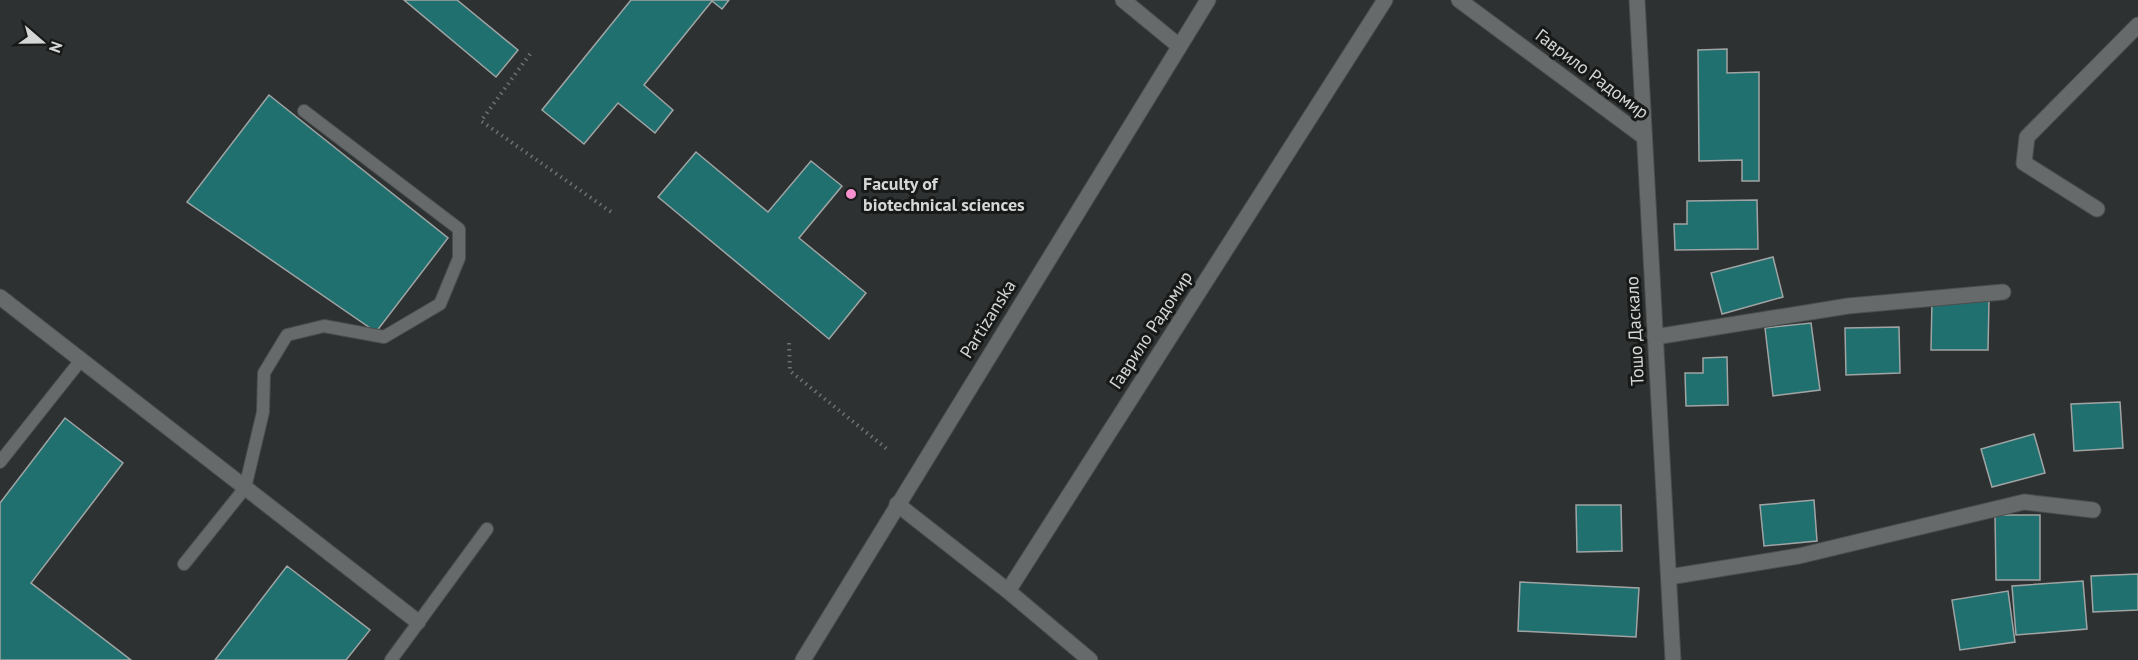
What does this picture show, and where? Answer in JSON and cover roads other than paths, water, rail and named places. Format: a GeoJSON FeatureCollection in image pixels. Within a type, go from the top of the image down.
{"type":"FeatureCollection","features":[{"type":"Feature","properties":{"kind":"street"},"geometry":{"type":"LineString","coordinates":[[1123,0],[1179,46]]}},
{"type":"Feature","properties":{"kind":"street","name":"Partizanska"},"geometry":{"type":"LineString","coordinates":[[803,660],[1208,0]]}},
{"type":"Feature","properties":{"kind":"street","name":"Гаврило Радомир"},"geometry":{"type":"LineString","coordinates":[[1008,591],[1385,0]]}},
{"type":"Feature","properties":{"kind":"street","name":"Гаврило Радомир"},"geometry":{"type":"LineString","coordinates":[[1459,0],[1644,137]]}},
{"type":"Feature","properties":{"kind":"street","name":"Тошо Даскало"},"geometry":{"type":"LineString","coordinates":[[1637,0],[1673,660]]}},
{"type":"Feature","properties":{"kind":"street"},"geometry":{"type":"LineString","coordinates":[[2097,209],[2024,163],[2027,138],[2138,25]]}},
{"type":"Feature","properties":{"kind":"street"},"geometry":{"type":"LineString","coordinates":[[1655,337],[1848,306],[2003,292]]}},
{"type":"Feature","properties":{"kind":"street"},"geometry":{"type":"LineString","coordinates":[[0,297],[418,622]]}},
{"type":"Feature","properties":{"kind":"street"},"geometry":{"type":"LineString","coordinates":[[1669,577],[1799,556],[2024,502],[2093,510]]}},
{"type":"Feature","properties":{"kind":"street"},"geometry":{"type":"LineString","coordinates":[[897,504],[1008,591],[1090,660]]}},
{"type":"Feature","properties":{"kind":"lane"},"geometry":{"type":"LineString","coordinates":[[184,564],[245,488],[263,412],[264,373],[287,335],[324,326],[384,337],[440,304],[459,258],[459,229],[304,111]]}},
{"type":"Feature","properties":{"kind":"lane"},"geometry":{"type":"LineString","coordinates":[[0,462],[81,360]]}},
{"type":"Feature","properties":{"kind":"lane"},"geometry":{"type":"LineString","coordinates":[[391,660],[487,529]]}},
{"type":"Feature","properties":{"kind":"place","name":"Faculty of biotechnical sciences"},"geometry":{"type":"Point","coordinates":[851,194]}}]}
